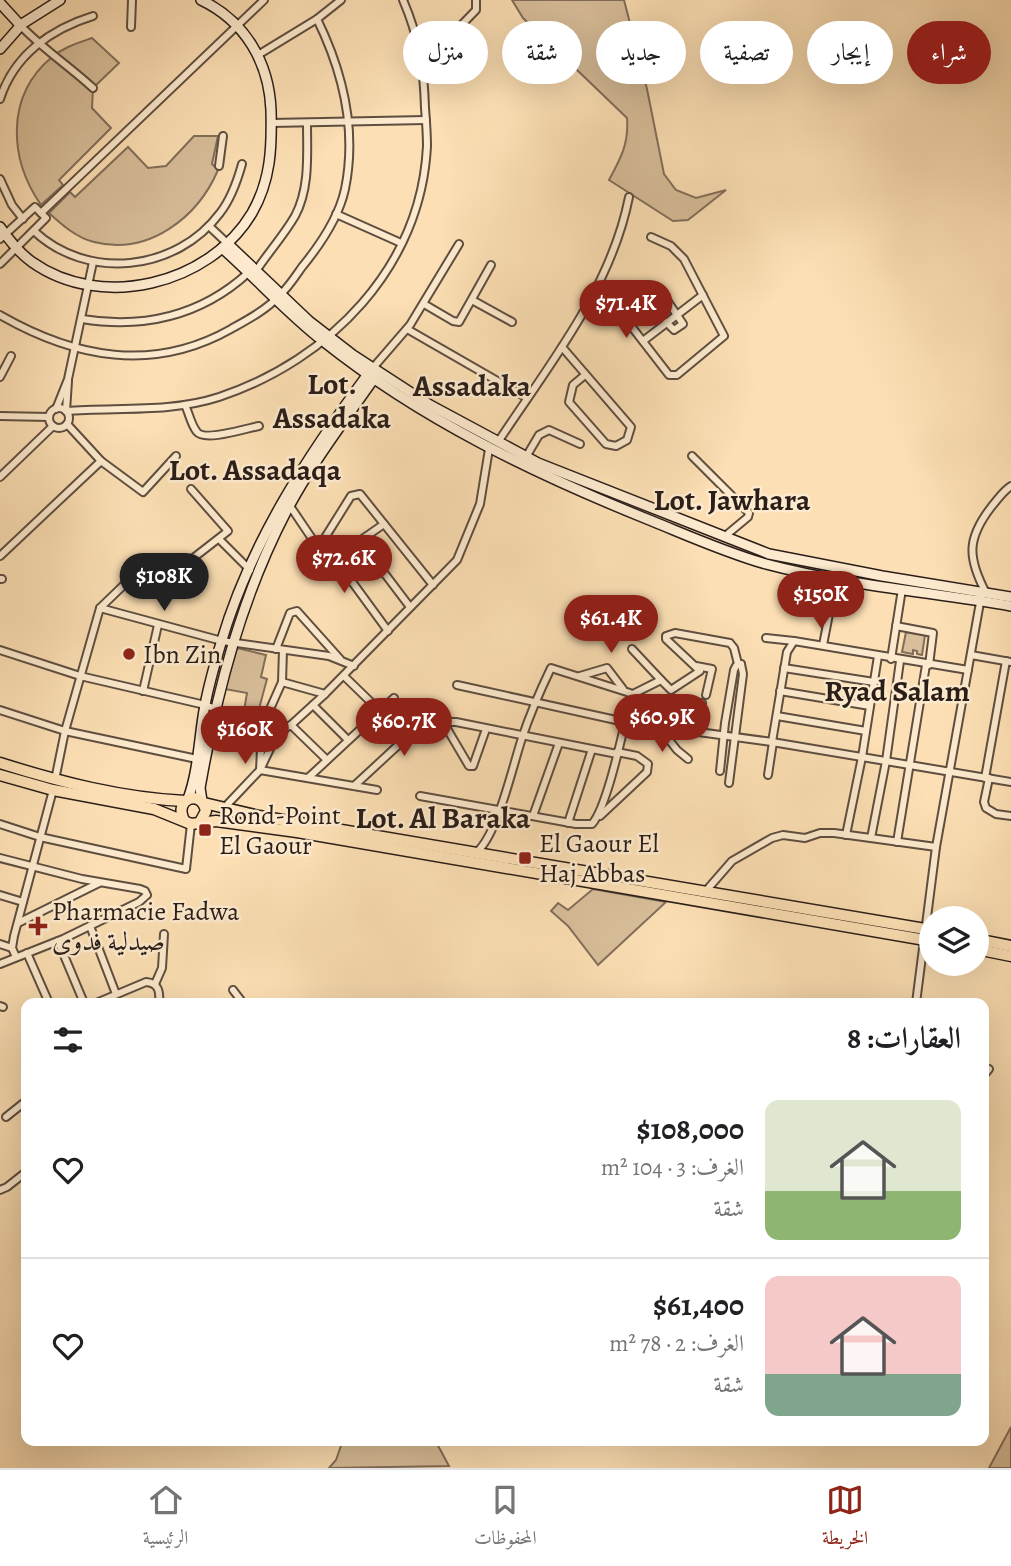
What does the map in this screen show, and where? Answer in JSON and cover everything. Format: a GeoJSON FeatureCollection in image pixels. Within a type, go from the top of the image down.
{"type":"FeatureCollection","features":[{"type":"Feature","properties":{"kind":"main road"},"geometry":{"type":"LineString","coordinates":[[0,763],[54,785],[154,809],[191,822],[216,821],[297,832],[698,894]]}},
{"type":"Feature","properties":{"kind":"main road"},"geometry":{"type":"LineString","coordinates":[[0,775],[156,799],[197,798],[223,808],[919,933]]}},
{"type":"Feature","properties":{"kind":"main road"},"geometry":{"type":"LineString","coordinates":[[187,800],[180,812],[191,822]]}},
{"type":"Feature","properties":{"kind":"main road"},"geometry":{"type":"LineString","coordinates":[[191,822],[206,811],[203,802]]}},
{"type":"Feature","properties":{"kind":"main road"},"geometry":{"type":"LineString","coordinates":[[989,942],[1011,946]]}},
{"type":"Feature","properties":{"kind":"main road"},"geometry":{"type":"LineString","coordinates":[[989,952],[1011,956]]}},
{"type":"Feature","properties":{"kind":"street"},"geometry":{"type":"LineString","coordinates":[[0,49],[21,26],[41,10],[60,0]]}},
{"type":"Feature","properties":{"kind":"street"},"geometry":{"type":"LineString","coordinates":[[131,27],[132,0]]}},
{"type":"Feature","properties":{"kind":"street"},"geometry":{"type":"LineString","coordinates":[[41,213],[264,0]]}},
{"type":"Feature","properties":{"kind":"street"},"geometry":{"type":"LineString","coordinates":[[258,55],[317,19],[341,0]]}},
{"type":"Feature","properties":{"kind":"street"},"geometry":{"type":"LineString","coordinates":[[403,0],[410,21]]}},
{"type":"Feature","properties":{"kind":"street"},"geometry":{"type":"LineString","coordinates":[[466,21],[476,10],[476,0]]}},
{"type":"Feature","properties":{"kind":"street"},"geometry":{"type":"LineString","coordinates":[[0,264],[17,248],[46,218],[35,207],[2,234],[17,248],[41,268],[63,278],[89,285],[121,288],[157,282],[191,269],[224,246],[251,214],[265,183],[272,151],[269,86],[258,55],[237,26],[208,2]]}},
{"type":"Feature","properties":{"kind":"street"},"geometry":{"type":"LineString","coordinates":[[0,3],[37,43],[58,57],[93,88]]}},
{"type":"Feature","properties":{"kind":"street"},"geometry":{"type":"LineString","coordinates":[[0,99],[10,75],[37,43],[72,22],[93,16]]}},
{"type":"Feature","properties":{"kind":"street"},"geometry":{"type":"LineString","coordinates":[[0,315],[45,338],[102,355],[124,356],[174,352],[216,338],[249,319],[278,297],[312,254],[336,214],[345,192],[349,122],[337,66],[317,19]]}},
{"type":"Feature","properties":{"kind":"street"},"geometry":{"type":"LineString","coordinates":[[55,409],[66,411],[185,405],[228,394],[280,372],[325,339],[363,303],[393,261],[401,243],[421,186],[427,145],[423,84]]}},
{"type":"Feature","properties":{"kind":"street"},"geometry":{"type":"LineString","coordinates":[[271,123],[426,120]]}},
{"type":"Feature","properties":{"kind":"street"},"geometry":{"type":"LineString","coordinates":[[82,319],[118,324],[172,317],[214,298],[252,272],[295,216],[303,197],[307,123]]}},
{"type":"Feature","properties":{"kind":"street"},"geometry":{"type":"LineString","coordinates":[[219,166],[223,136]]}},
{"type":"Feature","properties":{"kind":"street"},"geometry":{"type":"LineString","coordinates":[[34,230],[55,246],[93,262],[133,263],[153,259],[190,242],[209,226],[231,195],[242,164]]}},
{"type":"Feature","properties":{"kind":"street"},"geometry":{"type":"LineString","coordinates":[[0,179],[12,205],[23,219]]}},
{"type":"Feature","properties":{"kind":"street"},"geometry":{"type":"LineString","coordinates":[[498,442],[562,347],[595,292],[615,245],[629,197]]}},
{"type":"Feature","properties":{"kind":"street"},"geometry":{"type":"LineString","coordinates":[[336,214],[401,243]]}},
{"type":"Feature","properties":{"kind":"street"},"geometry":{"type":"LineString","coordinates":[[209,226],[224,246],[325,339],[373,374],[477,437],[489,449],[608,503],[765,564],[902,589],[1011,597]]}},
{"type":"Feature","properties":{"kind":"street"},"geometry":{"type":"LineString","coordinates":[[595,292],[614,304],[669,375],[677,375],[724,336],[684,259],[671,246],[651,237]]}},
{"type":"Feature","properties":{"kind":"street"},"geometry":{"type":"LineString","coordinates":[[203,802],[200,788],[215,709],[267,530],[299,470],[424,304],[459,244]]}},
{"type":"Feature","properties":{"kind":"street"},"geometry":{"type":"LineString","coordinates":[[49,417],[68,379],[93,262]]}},
{"type":"Feature","properties":{"kind":"street"},"geometry":{"type":"LineString","coordinates":[[424,304],[456,322],[461,319],[491,265]]}},
{"type":"Feature","properties":{"kind":"street"},"geometry":{"type":"LineString","coordinates":[[660,289],[684,324],[674,330],[666,322]]}},
{"type":"Feature","properties":{"kind":"street"},"geometry":{"type":"LineString","coordinates":[[643,341],[703,295]]}},
{"type":"Feature","properties":{"kind":"street"},"geometry":{"type":"LineString","coordinates":[[472,300],[512,322]]}},
{"type":"Feature","properties":{"kind":"street"},"geometry":{"type":"LineString","coordinates":[[407,328],[527,398]]}},
{"type":"Feature","properties":{"kind":"street"},"geometry":{"type":"LineString","coordinates":[[562,347],[631,427],[627,440],[616,446],[606,444],[569,402],[573,385],[585,375]]}},
{"type":"Feature","properties":{"kind":"street"},"geometry":{"type":"LineString","coordinates":[[0,377],[10,356]]}},
{"type":"Feature","properties":{"kind":"street"},"geometry":{"type":"LineString","coordinates":[[187,800],[197,759],[205,705],[222,641],[253,573],[290,506],[373,374]]}},
{"type":"Feature","properties":{"kind":"street"},"geometry":{"type":"LineString","coordinates":[[67,424],[68,379]]}},
{"type":"Feature","properties":{"kind":"street"},"geometry":{"type":"LineString","coordinates":[[185,405],[196,431],[202,436],[259,426]]}},
{"type":"Feature","properties":{"kind":"street"},"geometry":{"type":"LineString","coordinates":[[0,416],[49,417]]}},
{"type":"Feature","properties":{"kind":"street"},"geometry":{"type":"LineString","coordinates":[[49,417],[52,426]]}},
{"type":"Feature","properties":{"kind":"street"},"geometry":{"type":"LineString","coordinates":[[52,426],[58,428],[67,424]]}},
{"type":"Feature","properties":{"kind":"street"},"geometry":{"type":"LineString","coordinates":[[67,424],[101,461],[143,492],[176,456]]}},
{"type":"Feature","properties":{"kind":"street"},"geometry":{"type":"LineString","coordinates":[[0,477],[52,426]]}},
{"type":"Feature","properties":{"kind":"street"},"geometry":{"type":"LineString","coordinates":[[526,457],[539,435],[549,430],[580,444]]}},
{"type":"Feature","properties":{"kind":"street"},"geometry":{"type":"LineString","coordinates":[[477,437],[498,442],[617,496],[769,554],[983,595],[1011,606]]}},
{"type":"Feature","properties":{"kind":"street"},"geometry":{"type":"LineString","coordinates":[[223,808],[260,770],[278,732],[291,724],[344,676],[461,554],[480,504],[489,449]]}},
{"type":"Feature","properties":{"kind":"street"},"geometry":{"type":"LineString","coordinates":[[692,456],[749,513],[748,517],[724,537]]}},
{"type":"Feature","properties":{"kind":"street"},"geometry":{"type":"LineString","coordinates":[[0,556],[101,461]]}},
{"type":"Feature","properties":{"kind":"street"},"geometry":{"type":"LineString","coordinates":[[931,906],[936,847],[983,595],[973,558],[973,536],[980,520],[1011,486]]}},
{"type":"Feature","properties":{"kind":"street"},"geometry":{"type":"LineString","coordinates":[[173,571],[185,566],[228,531],[191,489]]}},
{"type":"Feature","properties":{"kind":"street"},"geometry":{"type":"LineString","coordinates":[[315,554],[353,495],[363,496],[433,585]]}},
{"type":"Feature","properties":{"kind":"street"},"geometry":{"type":"LineString","coordinates":[[290,506],[315,542],[322,543],[335,558],[388,631]]}},
{"type":"Feature","properties":{"kind":"street"},"geometry":{"type":"LineString","coordinates":[[335,558],[384,524]]}},
{"type":"Feature","properties":{"kind":"street"},"geometry":{"type":"LineString","coordinates":[[219,539],[253,573]]}},
{"type":"Feature","properties":{"kind":"street"},"geometry":{"type":"LineString","coordinates":[[360,541],[410,607]]}},
{"type":"Feature","properties":{"kind":"street"},"geometry":{"type":"LineString","coordinates":[[16,957],[12,948],[23,902],[54,785],[65,731],[100,608],[117,590],[155,561],[173,571],[189,590]]}},
{"type":"Feature","properties":{"kind":"street"},"geometry":{"type":"LineString","coordinates":[[823,645],[836,578]]}},
{"type":"Feature","properties":{"kind":"street"},"geometry":{"type":"LineString","coordinates":[[891,659],[902,589]]}},
{"type":"Feature","properties":{"kind":"street"},"geometry":{"type":"LineString","coordinates":[[100,608],[222,641],[341,660],[354,666]]}},
{"type":"Feature","properties":{"kind":"street"},"geometry":{"type":"LineString","coordinates":[[260,770],[262,727],[282,682],[280,649],[290,613],[297,611],[341,660]]}},
{"type":"Feature","properties":{"kind":"street"},"geometry":{"type":"LineString","coordinates":[[143,691],[158,625]]}},
{"type":"Feature","properties":{"kind":"street"},"geometry":{"type":"LineString","coordinates":[[896,626],[933,633],[897,842]]}},
{"type":"Feature","properties":{"kind":"street"},"geometry":{"type":"LineString","coordinates":[[632,649],[671,690],[699,671],[667,641],[666,636],[675,633],[730,643],[734,648],[743,674],[730,783]]}},
{"type":"Feature","properties":{"kind":"street"},"geometry":{"type":"LineString","coordinates":[[766,638],[968,670]]}},
{"type":"Feature","properties":{"kind":"street"},"geometry":{"type":"LineString","coordinates":[[768,775],[787,652],[794,641]]}},
{"type":"Feature","properties":{"kind":"street"},"geometry":{"type":"LineString","coordinates":[[0,650],[80,676],[205,705],[278,732]]}},
{"type":"Feature","properties":{"kind":"street"},"geometry":{"type":"LineString","coordinates":[[971,655],[1008,661],[984,802],[985,808],[996,814],[1011,816]]}},
{"type":"Feature","properties":{"kind":"street"},"geometry":{"type":"LineString","coordinates":[[846,835],[878,656]]}},
{"type":"Feature","properties":{"kind":"street"},"geometry":{"type":"LineString","coordinates":[[872,838],[900,660]]}},
{"type":"Feature","properties":{"kind":"street"},"geometry":{"type":"LineString","coordinates":[[720,771],[734,670],[738,664]]}},
{"type":"Feature","properties":{"kind":"street"},"geometry":{"type":"LineString","coordinates":[[694,665],[712,670],[706,695]]}},
{"type":"Feature","properties":{"kind":"street"},"geometry":{"type":"LineString","coordinates":[[475,853],[491,835],[523,736],[551,668],[628,692],[661,680]]}},
{"type":"Feature","properties":{"kind":"street"},"geometry":{"type":"LineString","coordinates":[[580,676],[607,668],[628,692],[625,722],[596,820]]}},
{"type":"Feature","properties":{"kind":"street"},"geometry":{"type":"LineString","coordinates":[[784,668],[874,682]]}},
{"type":"Feature","properties":{"kind":"street"},"geometry":{"type":"LineString","coordinates":[[344,676],[380,711]]}},
{"type":"Feature","properties":{"kind":"street"},"geometry":{"type":"LineString","coordinates":[[282,682],[325,694]]}},
{"type":"Feature","properties":{"kind":"street"},"geometry":{"type":"LineString","coordinates":[[457,685],[625,722],[773,742],[1011,782]]}},
{"type":"Feature","properties":{"kind":"street"},"geometry":{"type":"LineString","coordinates":[[780,691],[870,706]]}},
{"type":"Feature","properties":{"kind":"street"},"geometry":{"type":"LineString","coordinates":[[308,778],[394,698]]}},
{"type":"Feature","properties":{"kind":"street"},"geometry":{"type":"LineString","coordinates":[[677,729],[680,716],[702,703]]}},
{"type":"Feature","properties":{"kind":"street"},"geometry":{"type":"LineString","coordinates":[[313,705],[348,740]]}},
{"type":"Feature","properties":{"kind":"street"},"geometry":{"type":"LineString","coordinates":[[0,710],[65,731],[197,759]]}},
{"type":"Feature","properties":{"kind":"street"},"geometry":{"type":"LineString","coordinates":[[777,716],[866,731]]}},
{"type":"Feature","properties":{"kind":"street"},"geometry":{"type":"LineString","coordinates":[[354,786],[420,725],[435,719],[637,756],[648,764],[647,772],[588,825],[420,796]]}},
{"type":"Feature","properties":{"kind":"street"},"geometry":{"type":"LineString","coordinates":[[451,721],[445,723],[446,727],[470,767],[486,729]]}},
{"type":"Feature","properties":{"kind":"street"},"geometry":{"type":"LineString","coordinates":[[291,724],[327,760]]}},
{"type":"Feature","properties":{"kind":"street"},"geometry":{"type":"LineString","coordinates":[[659,727],[677,750],[688,759]]}},
{"type":"Feature","properties":{"kind":"street"},"geometry":{"type":"LineString","coordinates":[[533,816],[559,743]]}},
{"type":"Feature","properties":{"kind":"street"},"geometry":{"type":"LineString","coordinates":[[568,823],[592,749]]}},
{"type":"Feature","properties":{"kind":"street"},"geometry":{"type":"LineString","coordinates":[[260,770],[377,790]]}},
{"type":"Feature","properties":{"kind":"street"},"geometry":{"type":"LineString","coordinates":[[186,869],[191,822]]}},
{"type":"Feature","properties":{"kind":"street"},"geometry":{"type":"LineString","coordinates":[[0,824],[40,837],[186,869],[194,875]]}},
{"type":"Feature","properties":{"kind":"street"},"geometry":{"type":"LineString","coordinates":[[698,894],[732,861],[772,838],[783,835],[805,838],[826,833],[936,847]]}},
{"type":"Feature","properties":{"kind":"street"},"geometry":{"type":"LineString","coordinates":[[491,835],[499,858]]}},
{"type":"Feature","properties":{"kind":"street"},"geometry":{"type":"LineString","coordinates":[[0,858],[140,889],[147,895],[139,902],[90,926],[0,964]]}},
{"type":"Feature","properties":{"kind":"street"},"geometry":{"type":"LineString","coordinates":[[18,923],[101,882]]}},
{"type":"Feature","properties":{"kind":"street"},"geometry":{"type":"LineString","coordinates":[[0,895],[23,902]]}},
{"type":"Feature","properties":{"kind":"street"},"geometry":{"type":"LineString","coordinates":[[90,926],[116,993]]}},
{"type":"Feature","properties":{"kind":"street"},"geometry":{"type":"LineString","coordinates":[[155,984],[162,968],[164,934]]}},
{"type":"Feature","properties":{"kind":"street"},"geometry":{"type":"LineString","coordinates":[[58,941],[82,998]]}},
{"type":"Feature","properties":{"kind":"street"},"geometry":{"type":"LineString","coordinates":[[0,944],[12,948]]}},
{"type":"Feature","properties":{"kind":"street"},"geometry":{"type":"LineString","coordinates":[[27,953],[46,998]]}},
{"type":"Feature","properties":{"kind":"street"},"geometry":{"type":"LineString","coordinates":[[917,998],[921,976]]}},
{"type":"Feature","properties":{"kind":"street"},"geometry":{"type":"LineString","coordinates":[[106,998],[146,982],[155,984],[159,998]]}},
{"type":"Feature","properties":{"kind":"street"},"geometry":{"type":"LineString","coordinates":[[233,990],[239,998]]}},
{"type":"Feature","properties":{"kind":"street"},"geometry":{"type":"LineString","coordinates":[[6,1117],[21,1105]]}},
{"type":"Feature","properties":{"kind":"street"},"geometry":{"type":"LineString","coordinates":[[0,1190],[21,1176]]}},
{"type":"Feature","properties":{"kind":"shaded area"},"geometry":{"type":"Polygon","coordinates":[[[512,0],[624,0],[629,21],[596,21],[596,84],[646,84],[664,174],[676,190],[696,198],[726,190],[688,220],[673,221],[609,180],[623,150],[627,135],[627,118],[582,75],[582,21],[526,21],[512,0]]]}},
{"type":"Feature","properties":{"kind":"shaded area"},"geometry":{"type":"Polygon","coordinates":[[[92,38],[119,63],[93,88],[92,108],[111,128],[59,180],[63,185],[41,205],[30,187],[18,148],[19,109],[26,90],[52,57],[66,48],[92,38]]]}},
{"type":"Feature","properties":{"kind":"shaded area"},"geometry":{"type":"Polygon","coordinates":[[[194,136],[218,136],[212,164],[218,170],[198,203],[169,229],[152,238],[114,245],[82,237],[49,213],[70,192],[75,197],[128,147],[148,168],[166,166],[194,136]]]}},
{"type":"Feature","properties":{"kind":"shaded area"},"geometry":{"type":"Polygon","coordinates":[[[906,632],[925,635],[922,655],[913,650],[913,654],[902,652],[906,632]]]}},
{"type":"Feature","properties":{"kind":"shaded area"},"geometry":{"type":"Polygon","coordinates":[[[237,648],[266,655],[261,677],[267,679],[256,720],[243,717],[247,693],[225,689],[237,648]]]}},
{"type":"Feature","properties":{"kind":"shaded area"},"geometry":{"type":"Polygon","coordinates":[[[593,889],[666,902],[598,965],[568,926],[551,911],[558,903],[568,910],[593,889]]]}},
{"type":"Feature","properties":{"kind":"shaded area"},"geometry":{"type":"Polygon","coordinates":[[[1011,1427],[1011,1468],[989,1468],[1011,1427]]]}},
{"type":"Feature","properties":{"kind":"shaded area"},"geometry":{"type":"Polygon","coordinates":[[[341,1446],[438,1446],[449,1466],[329,1468],[336,1460],[341,1446]]]}},
{"type":"Feature","properties":{"kind":"place","name":"Ibn Zin"},"geometry":{"type":"Point","coordinates":[129,654]}},
{"type":"Feature","properties":{"kind":"place","name":"Rond-Point El Gaour"},"geometry":{"type":"Point","coordinates":[205,830]}},
{"type":"Feature","properties":{"kind":"place","name":"El Gaour El Haj Abbas"},"geometry":{"type":"Point","coordinates":[525,858]}},
{"type":"Feature","properties":{"kind":"place","name":"Pharmacie Fadwa صيدلية فدوى"},"geometry":{"type":"Point","coordinates":[38,926]}},
{"type":"Feature","properties":{"kind":"district","name":"Assadaka"},"geometry":{"type":"Point","coordinates":[472,386]}},
{"type":"Feature","properties":{"kind":"district","name":"Lot. Assadaka"},"geometry":{"type":"Point","coordinates":[332,401]}},
{"type":"Feature","properties":{"kind":"district","name":"Lot. Assadaqa"},"geometry":{"type":"Point","coordinates":[255,470]}},
{"type":"Feature","properties":{"kind":"district","name":"Lot. Jawhara"},"geometry":{"type":"Point","coordinates":[732,500]}},
{"type":"Feature","properties":{"kind":"district","name":"Ryad Salam"},"geometry":{"type":"Point","coordinates":[897,691]}},
{"type":"Feature","properties":{"kind":"district","name":"Lot. Al Baraka"},"geometry":{"type":"Point","coordinates":[443,818]}}]}
